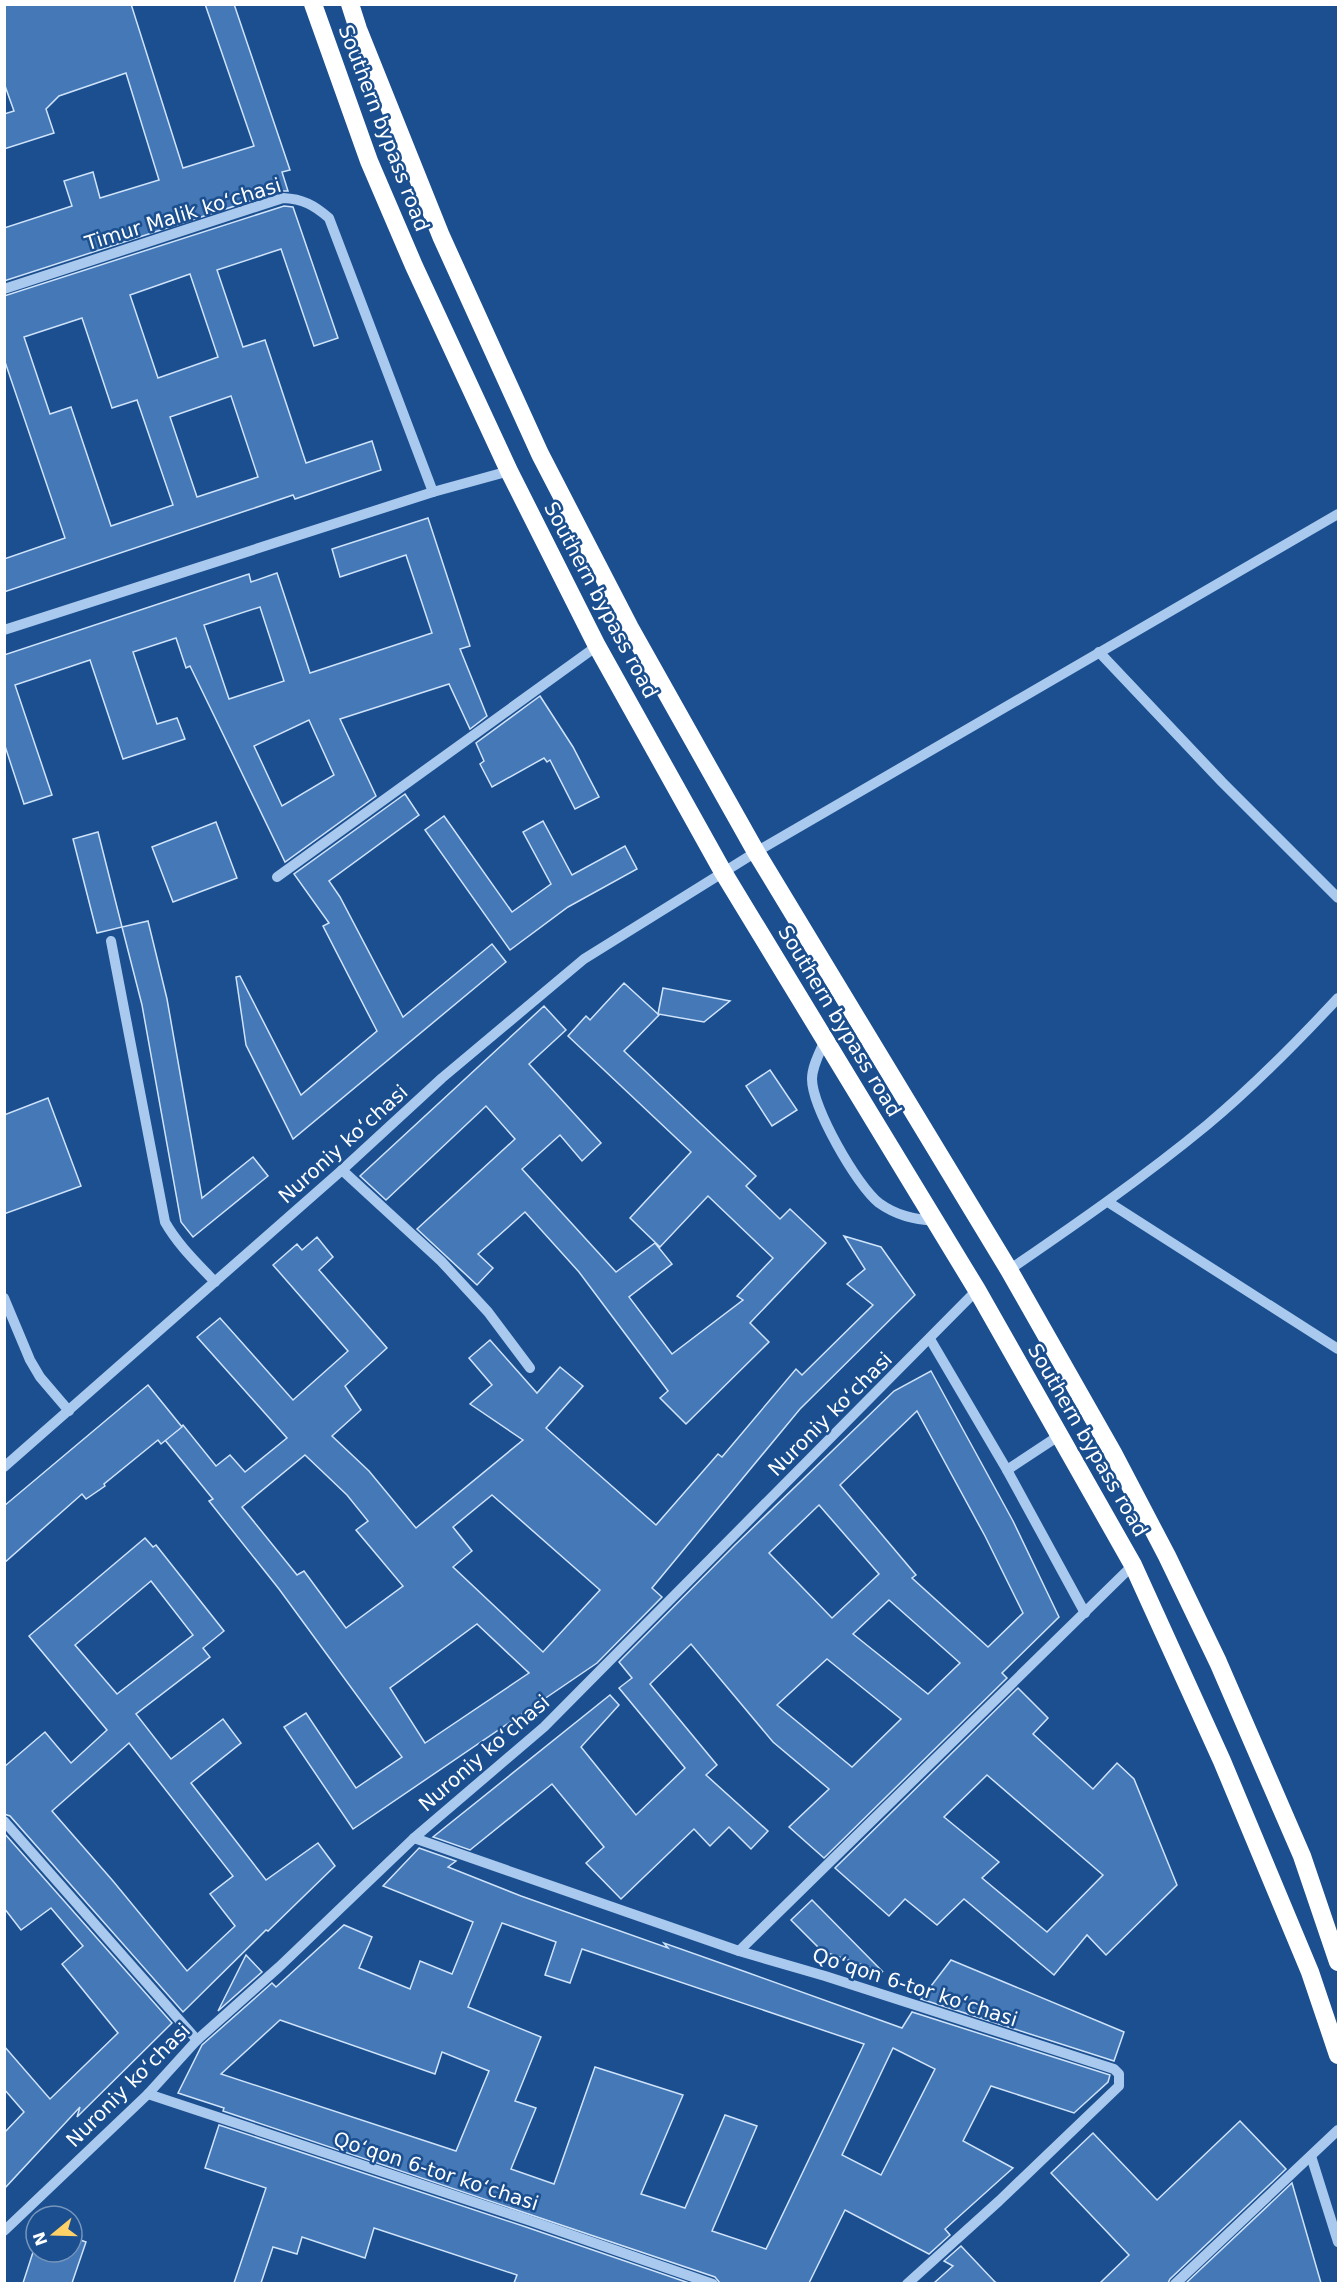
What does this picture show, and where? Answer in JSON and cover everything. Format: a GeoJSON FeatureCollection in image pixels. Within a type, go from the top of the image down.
{"type":"FeatureCollection","features":[{"type":"Feature","properties":{"kind":"highway","name":"Southern bypass road"},"geometry":{"type":"LineString","coordinates":[[313,4],[369,161],[509,471],[597,646],[723,872],[977,1290],[1133,1565],[1227,1771],[1310,1972],[1338,2055]]}},
{"type":"Feature","properties":{"kind":"highway","name":"Southern bypass road"},"geometry":{"type":"LineString","coordinates":[[350,4],[441,236],[540,454],[630,628],[756,852],[1008,1270],[1113,1453],[1167,1556],[1218,1662],[1302,1856],[1338,1962]]}},
{"type":"Feature","properties":{"kind":"street","name":"Timur Malik koʻchasi"},"geometry":{"type":"LineString","coordinates":[[4,289],[283,198],[298,198],[314,205],[329,218],[434,492]]}},
{"type":"Feature","properties":{"kind":"street"},"geometry":{"type":"LineString","coordinates":[[4,630],[434,492],[509,471]]}},
{"type":"Feature","properties":{"kind":"street","name":"Nuroniy koʻchasi"},"geometry":{"type":"LineString","coordinates":[[4,1467],[342,1170],[442,1078],[584,959],[756,852],[1338,514]]}},
{"type":"Feature","properties":{"kind":"street"},"geometry":{"type":"LineString","coordinates":[[277,877],[597,646]]}},
{"type":"Feature","properties":{"kind":"street"},"geometry":{"type":"LineString","coordinates":[[1099,652],[1222,782],[1338,897]]}},
{"type":"Feature","properties":{"kind":"street"},"geometry":{"type":"LineString","coordinates":[[111,941],[165,1222],[179,1244],[215,1282]]}},
{"type":"Feature","properties":{"kind":"street"},"geometry":{"type":"LineString","coordinates":[[1008,1270],[1108,1202],[1208,1124],[1287,1052],[1338,998]]}},
{"type":"Feature","properties":{"kind":"street"},"geometry":{"type":"LineString","coordinates":[[825,1040],[815,1064],[812,1079],[815,1097],[823,1120],[863,1186],[878,1202],[909,1219],[935,1221]]}},
{"type":"Feature","properties":{"kind":"street"},"geometry":{"type":"LineString","coordinates":[[342,1170],[457,1278],[488,1312],[530,1368]]}},
{"type":"Feature","properties":{"kind":"street"},"geometry":{"type":"LineString","coordinates":[[1108,1202],[1338,1349]]}},
{"type":"Feature","properties":{"kind":"street","name":"Nuroniy koʻchasi"},"geometry":{"type":"LineString","coordinates":[[4,2231],[148,2094],[197,2040],[279,1967],[414,1838],[544,1727],[977,1290]]}},
{"type":"Feature","properties":{"kind":"street"},"geometry":{"type":"LineString","coordinates":[[4,1298],[35,1368],[49,1390],[69,1411]]}},
{"type":"Feature","properties":{"kind":"street"},"geometry":{"type":"LineString","coordinates":[[930,1339],[1007,1470],[1085,1613]]}},
{"type":"Feature","properties":{"kind":"street"},"geometry":{"type":"LineString","coordinates":[[1007,1470],[1060,1435]]}},
{"type":"Feature","properties":{"kind":"street"},"geometry":{"type":"LineString","coordinates":[[739,1951],[1133,1565]]}},
{"type":"Feature","properties":{"kind":"street"},"geometry":{"type":"LineString","coordinates":[[4,1821],[197,2040]]}},
{"type":"Feature","properties":{"kind":"street","name":"Qoʻqon 6-tor koʻchasi"},"geometry":{"type":"LineString","coordinates":[[414,1838],[739,1951],[825,1976],[1114,2069],[1119,2074],[1119,2086],[999,2201],[907,2283]]}},
{"type":"Feature","properties":{"kind":"street","name":"Qoʻqon 6-tor koʻchasi"},"geometry":{"type":"LineString","coordinates":[[148,2094],[713,2283]]}},
{"type":"Feature","properties":{"kind":"street"},"geometry":{"type":"LineString","coordinates":[[1175,2283],[1338,2130]]}},
{"type":"Feature","properties":{"kind":"street"},"geometry":{"type":"LineString","coordinates":[[1311,2156],[1338,2242]]}},
{"type":"Feature","properties":{"kind":"building"},"geometry":{"type":"Polygon","coordinates":[[[4,4],[131,4],[183,168],[254,146],[205,4],[234,4],[290,170],[282,172],[288,191],[281,191],[4,281],[4,228],[72,206],[64,181],[93,172],[100,198],[159,180],[126,73],[59,96],[46,109],[54,133],[4,149],[4,114],[14,111],[4,83],[4,4]]]}},
{"type":"Feature","properties":{"kind":"building"},"geometry":{"type":"Polygon","coordinates":[[[284,206],[293,207],[338,338],[314,346],[281,249],[217,270],[243,347],[265,340],[306,463],[372,441],[381,470],[295,499],[293,495],[4,592],[4,559],[65,538],[4,359],[4,296],[284,206]],[[190,274],[130,295],[158,378],[218,357],[190,274]],[[82,318],[24,337],[50,414],[71,407],[111,526],[173,505],[137,400],[112,408],[82,318]],[[231,396],[170,417],[197,497],[258,477],[231,396]]]}},
{"type":"Feature","properties":{"kind":"building"},"geometry":{"type":"Polygon","coordinates":[[[428,518],[470,646],[460,649],[487,716],[470,729],[449,684],[340,719],[376,796],[285,862],[190,666],[186,668],[176,638],[133,652],[157,724],[177,718],[185,739],[123,759],[90,660],[15,685],[52,795],[24,804],[4,743],[4,655],[249,574],[251,582],[277,573],[310,673],[432,633],[406,555],[340,577],[332,549],[428,518]],[[260,607],[204,625],[229,699],[284,681],[260,607]],[[309,720],[254,746],[282,806],[334,775],[309,720]]]}},
{"type":"Feature","properties":{"kind":"building"},"geometry":{"type":"Polygon","coordinates":[[[540,696],[573,747],[599,797],[575,809],[550,760],[547,762],[544,758],[492,787],[480,764],[484,761],[476,743],[540,696]]]}},
{"type":"Feature","properties":{"kind":"building"},"geometry":{"type":"Polygon","coordinates":[[[405,794],[419,815],[329,881],[340,897],[403,1017],[492,944],[506,962],[293,1139],[246,1045],[236,977],[240,976],[301,1095],[377,1031],[323,926],[329,923],[294,874],[405,794]]]}},
{"type":"Feature","properties":{"kind":"building"},"geometry":{"type":"Polygon","coordinates":[[[444,816],[512,912],[551,884],[523,832],[543,821],[572,875],[625,846],[637,869],[568,907],[510,950],[425,830],[444,816]]]}},
{"type":"Feature","properties":{"kind":"building"},"geometry":{"type":"Polygon","coordinates":[[[216,822],[237,878],[173,902],[152,847],[216,822]]]}},
{"type":"Feature","properties":{"kind":"building"},"geometry":{"type":"Polygon","coordinates":[[[98,832],[122,927],[97,933],[73,839],[98,832]]]}},
{"type":"Feature","properties":{"kind":"building"},"geometry":{"type":"Polygon","coordinates":[[[148,921],[167,999],[202,1198],[253,1157],[268,1176],[193,1237],[181,1222],[142,1005],[122,927],[148,921]]]}},
{"type":"Feature","properties":{"kind":"building"},"geometry":{"type":"Polygon","coordinates":[[[624,983],[659,1015],[624,1051],[756,1176],[746,1186],[780,1219],[790,1209],[826,1243],[750,1323],[769,1342],[686,1424],[660,1398],[668,1391],[579,1272],[525,1212],[478,1254],[493,1268],[477,1285],[417,1229],[515,1139],[486,1106],[386,1200],[360,1176],[544,1006],[566,1030],[529,1064],[601,1143],[582,1161],[560,1135],[522,1169],[616,1272],[655,1243],[672,1264],[629,1297],[672,1354],[743,1300],[737,1296],[773,1258],[708,1196],[660,1247],[630,1218],[691,1152],[568,1036],[586,1016],[590,1020],[624,983]]]}},
{"type":"Feature","properties":{"kind":"building"},"geometry":{"type":"Polygon","coordinates":[[[663,988],[730,1001],[704,1022],[658,1014],[663,988]]]}},
{"type":"Feature","properties":{"kind":"building"},"geometry":{"type":"Polygon","coordinates":[[[770,1070],[797,1110],[772,1126],[746,1086],[770,1070]]]}},
{"type":"Feature","properties":{"kind":"building"},"geometry":{"type":"Polygon","coordinates":[[[48,1098],[81,1186],[4,1214],[4,1115],[48,1098]]]}},
{"type":"Feature","properties":{"kind":"building"},"geometry":{"type":"Polygon","coordinates":[[[844,1236],[881,1247],[915,1295],[800,1409],[652,1588],[662,1597],[597,1663],[353,1829],[284,1727],[306,1713],[356,1788],[402,1757],[279,1589],[209,1501],[213,1499],[165,1440],[183,1425],[216,1466],[230,1455],[245,1472],[287,1438],[197,1337],[220,1318],[293,1400],[348,1351],[273,1265],[297,1244],[302,1250],[317,1237],[333,1257],[319,1270],[387,1348],[345,1386],[361,1410],[332,1436],[369,1471],[416,1528],[523,1440],[470,1404],[492,1385],[469,1358],[490,1340],[537,1393],[560,1367],[583,1386],[546,1428],[656,1525],[718,1454],[722,1457],[796,1369],[802,1375],[873,1305],[847,1284],[865,1269],[844,1236]],[[305,1455],[242,1507],[297,1575],[304,1571],[346,1628],[403,1586],[356,1530],[368,1521],[347,1495],[305,1455]],[[492,1495],[453,1527],[472,1551],[453,1567],[543,1652],[600,1590],[492,1495]],[[477,1624],[390,1688],[425,1743],[529,1673],[477,1624]]]}},
{"type":"Feature","properties":{"kind":"building"},"geometry":{"type":"Polygon","coordinates":[[[931,1371],[1013,1521],[1059,1617],[1002,1673],[1007,1678],[824,1858],[789,1827],[829,1789],[773,1742],[691,1644],[650,1684],[717,1765],[706,1775],[768,1831],[751,1849],[729,1827],[710,1846],[694,1829],[621,1899],[586,1863],[604,1847],[552,1784],[470,1850],[433,1837],[610,1695],[619,1705],[581,1747],[636,1815],[685,1768],[619,1688],[632,1678],[619,1662],[735,1545],[894,1391],[931,1371]],[[917,1411],[840,1485],[916,1575],[912,1578],[988,1647],[1023,1613],[985,1536],[917,1411]],[[819,1505],[769,1553],[832,1618],[879,1574],[819,1505]],[[889,1600],[853,1634],[928,1694],[960,1663],[889,1600]],[[827,1659],[777,1705],[852,1767],[901,1719],[827,1659]]]}},
{"type":"Feature","properties":{"kind":"building"},"geometry":{"type":"Polygon","coordinates":[[[148,1385],[182,1427],[161,1444],[158,1440],[104,1484],[105,1486],[86,1499],[82,1494],[4,1563],[4,1506],[148,1385]]]}},
{"type":"Feature","properties":{"kind":"building"},"geometry":{"type":"Polygon","coordinates":[[[145,1538],[153,1547],[156,1545],[224,1631],[203,1648],[210,1657],[136,1714],[171,1759],[223,1719],[241,1743],[191,1783],[266,1880],[318,1843],[335,1866],[183,2012],[10,1816],[4,1814],[4,1767],[45,1732],[71,1763],[107,1730],[29,1636],[145,1538]],[[151,1581],[75,1645],[117,1694],[193,1635],[151,1581]],[[129,1743],[52,1811],[187,1971],[235,1926],[210,1894],[233,1876],[129,1743]]]}},
{"type":"Feature","properties":{"kind":"building"},"geometry":{"type":"Polygon","coordinates":[[[1018,1688],[1048,1718],[1033,1734],[1093,1789],[1117,1763],[1134,1779],[1177,1885],[1106,1955],[1087,1935],[1054,1975],[964,1899],[937,1925],[905,1899],[889,1916],[835,1868],[1018,1688]],[[987,1775],[944,1817],[999,1862],[982,1878],[1047,1932],[1103,1875],[987,1775]]]}},
{"type":"Feature","properties":{"kind":"building"},"geometry":{"type":"Polygon","coordinates":[[[4,1833],[172,2023],[77,2117],[80,2107],[4,2189],[4,2133],[24,2112],[4,2089],[4,2046],[50,2099],[118,2033],[62,1964],[83,1946],[51,1908],[21,1930],[4,1908],[4,1833]]]}},
{"type":"Feature","properties":{"kind":"building"},"geometry":{"type":"Polygon","coordinates":[[[419,1848],[456,1861],[448,1867],[521,1896],[668,1948],[664,1943],[902,2028],[912,2012],[1110,2075],[1108,2082],[1074,2113],[991,2086],[963,2141],[1013,2168],[945,2229],[950,2235],[929,2254],[845,2210],[809,2283],[720,2283],[715,2277],[223,2111],[224,2108],[178,2093],[202,2045],[272,1983],[276,1987],[344,1925],[372,1937],[359,1968],[410,1989],[420,1961],[452,1974],[473,1922],[383,1886],[419,1848]],[[502,1923],[468,2007],[541,2037],[515,2101],[536,2108],[511,2169],[554,2184],[595,2067],[683,2095],[641,2194],[685,2208],[725,2115],[757,2126],[712,2231],[766,2249],[864,2044],[582,1949],[570,1983],[545,1975],[556,1942],[502,1923]],[[280,2020],[221,2074],[456,2151],[489,2071],[442,2052],[435,2074],[280,2020]],[[893,2048],[842,2155],[881,2175],[935,2069],[893,2048]]]}},
{"type":"Feature","properties":{"kind":"building"},"geometry":{"type":"Polygon","coordinates":[[[812,1900],[883,1972],[822,1951],[791,1920],[812,1900]]]}},
{"type":"Feature","properties":{"kind":"building"},"geometry":{"type":"Polygon","coordinates":[[[246,1955],[262,1972],[218,2011],[246,1955]]]}},
{"type":"Feature","properties":{"kind":"building"},"geometry":{"type":"Polygon","coordinates":[[[951,1960],[1124,2032],[1114,2061],[921,1999],[951,1960]]]}},
{"type":"Feature","properties":{"kind":"building"},"geometry":{"type":"Polygon","coordinates":[[[1240,2121],[1286,2169],[1168,2283],[1100,2283],[1129,2255],[1051,2173],[1093,2133],[1157,2200],[1240,2121]]]}},
{"type":"Feature","properties":{"kind":"building"},"geometry":{"type":"Polygon","coordinates":[[[219,2125],[689,2283],[514,2283],[517,2275],[374,2228],[365,2258],[302,2237],[297,2254],[273,2247],[261,2283],[234,2283],[266,2188],[205,2168],[219,2125]]]}},
{"type":"Feature","properties":{"kind":"building"},"geometry":{"type":"Polygon","coordinates":[[[1292,2183],[1321,2283],[1186,2283],[1292,2183]]]}},
{"type":"Feature","properties":{"kind":"building"},"geometry":{"type":"Polygon","coordinates":[[[961,2246],[997,2283],[934,2283],[953,2266],[944,2261],[961,2246]]]}},
{"type":"Feature","properties":{"kind":"building"},"geometry":{"type":"Polygon","coordinates":[[[29,2264],[78,2264],[72,2283],[23,2283],[29,2264]]]}}]}
